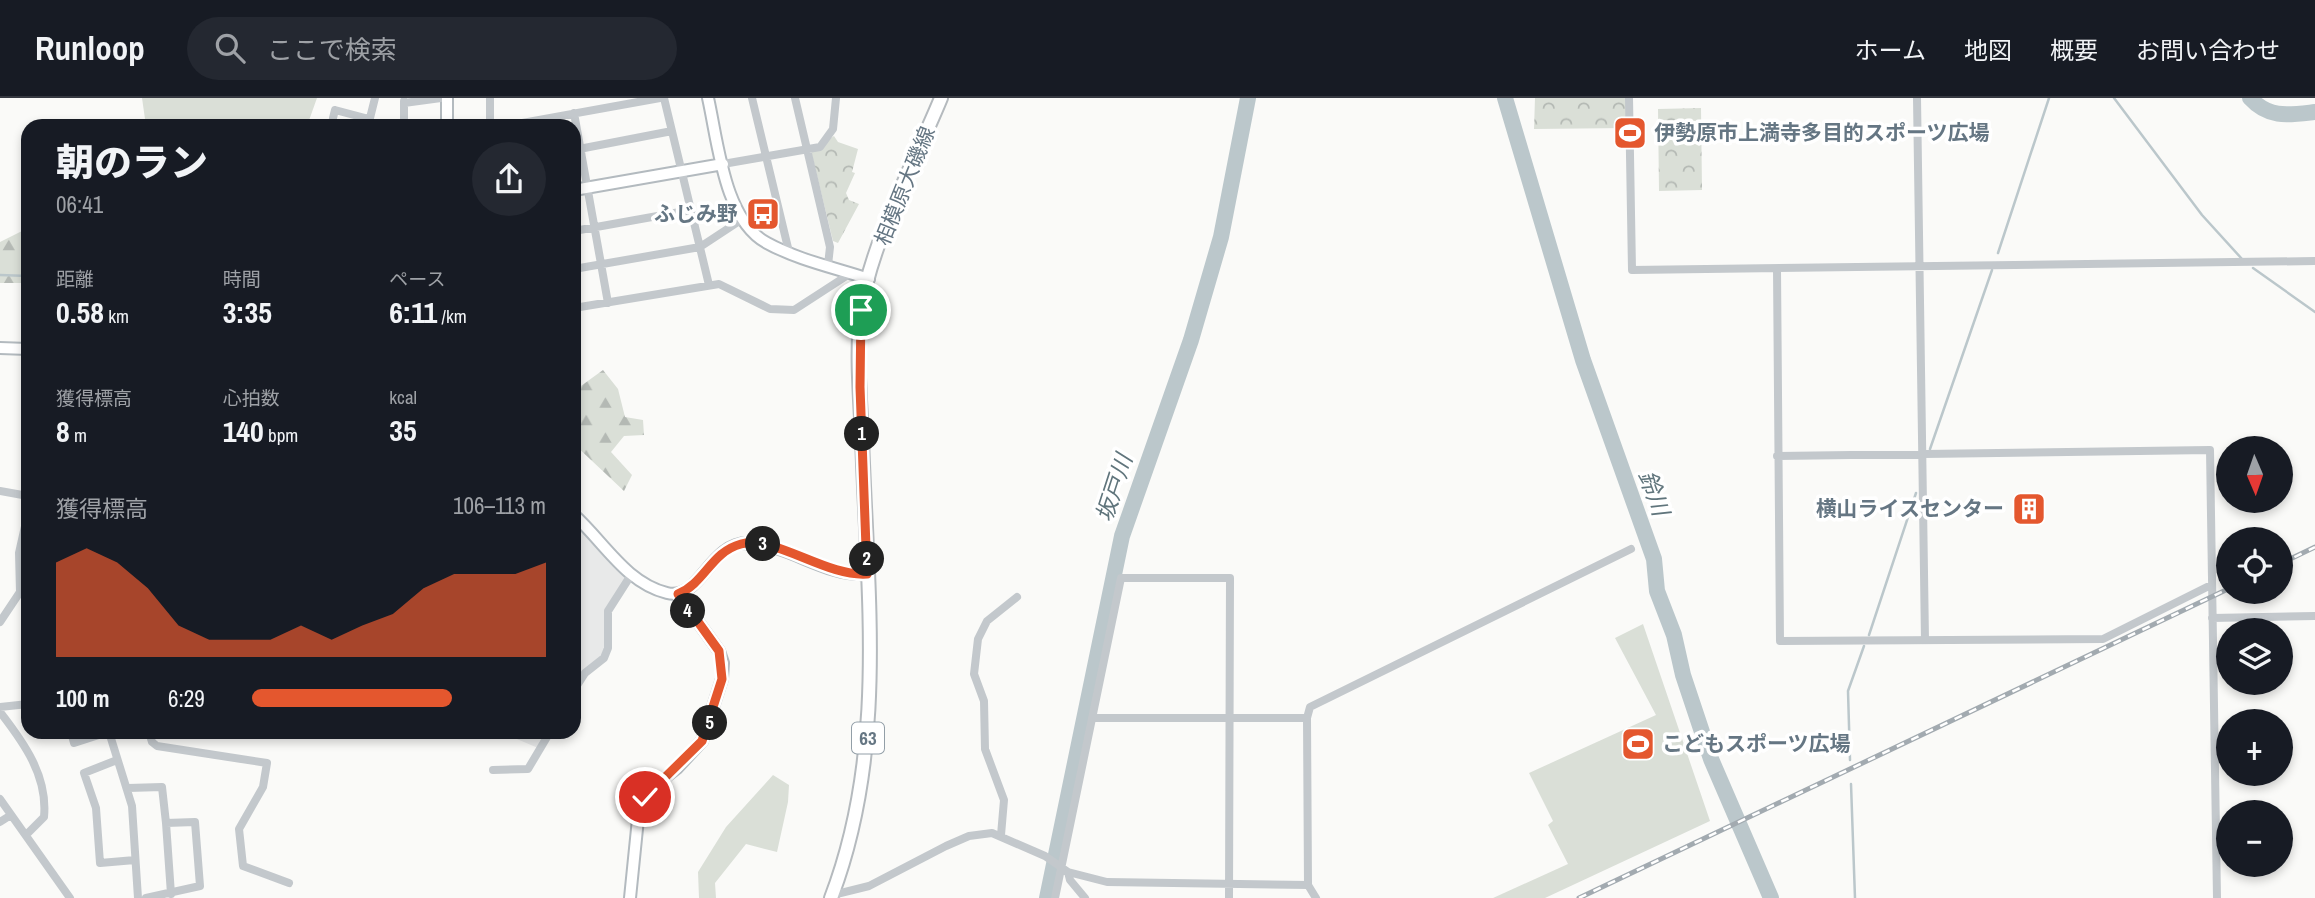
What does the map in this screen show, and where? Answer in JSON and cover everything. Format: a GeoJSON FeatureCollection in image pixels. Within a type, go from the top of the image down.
{"type":"FeatureCollection","features":[{"type":"Feature","properties":{"kind":"main road","name":"相模原大磯線"},"geometry":{"type":"LineString","coordinates":[[832,896],[857,810],[867,752],[872,678],[861,310],[889,221],[941,98]]}},
{"type":"Feature","properties":{"kind":"street"},"geometry":{"type":"LineString","coordinates":[[369,119],[375,98]]}},
{"type":"Feature","properties":{"kind":"street"},"geometry":{"type":"LineString","coordinates":[[404,119],[404,101],[440,98]]}},
{"type":"Feature","properties":{"kind":"street"},"geometry":{"type":"LineString","coordinates":[[447,98],[447,119]]}},
{"type":"Feature","properties":{"kind":"street"},"geometry":{"type":"LineString","coordinates":[[490,98],[490,119]]}},
{"type":"Feature","properties":{"kind":"street"},"geometry":{"type":"LineString","coordinates":[[543,119],[662,98],[709,285]]}},
{"type":"Feature","properties":{"kind":"street"},"geometry":{"type":"LineString","coordinates":[[708,98],[723,164],[741,220],[767,243],[869,279]]}},
{"type":"Feature","properties":{"kind":"street"},"geometry":{"type":"LineString","coordinates":[[752,98],[789,252]]}},
{"type":"Feature","properties":{"kind":"street"},"geometry":{"type":"LineString","coordinates":[[796,98],[830,247],[828,265]]}},
{"type":"Feature","properties":{"kind":"street"},"geometry":{"type":"LineString","coordinates":[[581,189],[820,147],[833,129],[836,98]]}},
{"type":"Feature","properties":{"kind":"street"},"geometry":{"type":"LineString","coordinates":[[1629,98],[1632,270],[2315,261]]}},
{"type":"Feature","properties":{"kind":"street"},"geometry":{"type":"LineString","coordinates":[[1917,98],[1925,640]]}},
{"type":"Feature","properties":{"kind":"street"},"geometry":{"type":"LineString","coordinates":[[333,118],[335,110],[360,119]]}},
{"type":"Feature","properties":{"kind":"street"},"geometry":{"type":"LineString","coordinates":[[574,113],[574,119]]}},
{"type":"Feature","properties":{"kind":"street"},"geometry":{"type":"LineString","coordinates":[[581,149],[672,131]]}},
{"type":"Feature","properties":{"kind":"street"},"geometry":{"type":"LineString","coordinates":[[581,165],[608,303]]}},
{"type":"Feature","properties":{"kind":"street"},"geometry":{"type":"LineString","coordinates":[[581,230],[691,210]]}},
{"type":"Feature","properties":{"kind":"street"},"geometry":{"type":"LineString","coordinates":[[581,268],[700,247],[741,220]]}},
{"type":"Feature","properties":{"kind":"street"},"geometry":{"type":"LineString","coordinates":[[1777,269],[1780,641],[2103,639],[2211,585]]}},
{"type":"Feature","properties":{"kind":"street"},"geometry":{"type":"LineString","coordinates":[[581,307],[719,284],[770,309],[786,312],[794,310],[850,273]]}},
{"type":"Feature","properties":{"kind":"street"},"geometry":{"type":"LineString","coordinates":[[0,348],[21,349]]}},
{"type":"Feature","properties":{"kind":"street"},"geometry":{"type":"LineString","coordinates":[[1777,456],[2210,450],[2217,898]]}},
{"type":"Feature","properties":{"kind":"street"},"geometry":{"type":"LineString","coordinates":[[0,491],[21,495]]}},
{"type":"Feature","properties":{"kind":"street"},"geometry":{"type":"LineString","coordinates":[[581,522],[631,575],[650,587],[678,594],[719,651],[722,679],[702,741],[677,768],[654,786],[639,809],[630,898]]}},
{"type":"Feature","properties":{"kind":"street"},"geometry":{"type":"LineString","coordinates":[[678,594],[694,585],[723,551],[743,543],[761,543],[844,573],[867,574]]}},
{"type":"Feature","properties":{"kind":"street"},"geometry":{"type":"LineString","coordinates":[[0,622],[20,592],[21,544]]}},
{"type":"Feature","properties":{"kind":"street"},"geometry":{"type":"LineString","coordinates":[[1316,898],[1308,885],[1307,718],[1310,706],[1631,549]]}},
{"type":"Feature","properties":{"kind":"street"},"geometry":{"type":"LineString","coordinates":[[581,679],[604,657],[608,648],[608,611],[631,575]]}},
{"type":"Feature","properties":{"kind":"street"},"geometry":{"type":"LineString","coordinates":[[1055,898],[1065,869],[1121,578],[1230,578],[1229,898]]}},
{"type":"Feature","properties":{"kind":"street"},"geometry":{"type":"LineString","coordinates":[[1002,835],[1004,800],[985,749],[984,701],[974,674],[978,639],[987,621],[1017,597]]}},
{"type":"Feature","properties":{"kind":"street"},"geometry":{"type":"LineString","coordinates":[[2212,618],[2315,617]]}},
{"type":"Feature","properties":{"kind":"street"},"geometry":{"type":"LineString","coordinates":[[21,705],[0,709],[33,758],[40,774],[44,817],[39,825],[26,835]]}},
{"type":"Feature","properties":{"kind":"street"},"geometry":{"type":"LineString","coordinates":[[1092,718],[1307,718]]}},
{"type":"Feature","properties":{"kind":"street"},"geometry":{"type":"LineString","coordinates":[[110,739],[128,788],[138,898]]}},
{"type":"Feature","properties":{"kind":"street"},"geometry":{"type":"LineString","coordinates":[[151,739],[158,746],[267,763],[263,787],[239,829],[243,866],[289,883]]}},
{"type":"Feature","properties":{"kind":"street"},"geometry":{"type":"LineString","coordinates":[[493,770],[528,769],[546,739]]}},
{"type":"Feature","properties":{"kind":"street"},"geometry":{"type":"LineString","coordinates":[[117,760],[84,773],[96,808],[100,863],[135,860]]}},
{"type":"Feature","properties":{"kind":"street"},"geometry":{"type":"LineString","coordinates":[[128,788],[162,787],[171,894]]}},
{"type":"Feature","properties":{"kind":"street"},"geometry":{"type":"LineString","coordinates":[[0,799],[70,898]]}},
{"type":"Feature","properties":{"kind":"street"},"geometry":{"type":"LineString","coordinates":[[0,822],[11,815]]}},
{"type":"Feature","properties":{"kind":"street"},"geometry":{"type":"LineString","coordinates":[[146,898],[200,886],[195,821],[166,823]]}},
{"type":"Feature","properties":{"kind":"street"},"geometry":{"type":"LineString","coordinates":[[832,896],[869,886],[969,836],[992,832],[1065,869],[1107,882],[1308,885]]}},
{"type":"Feature","properties":{"kind":"street"},"geometry":{"type":"LineString","coordinates":[[1065,869],[1070,880],[1085,898]]}},
{"type":"Feature","properties":{"kind":"shaded area"},"geometry":{"type":"Polygon","coordinates":[[[581,530],[624,576],[625,581],[606,610],[605,646],[601,656],[581,672],[581,530]]]}},
{"type":"Feature","properties":{"kind":"shaded area"},"geometry":{"type":"Polygon","coordinates":[[[517,739],[544,739],[538,748],[517,739]]]}},
{"type":"Feature","properties":{"kind":"green space"},"geometry":{"type":"Polygon","coordinates":[[[142,98],[317,98],[310,119],[145,119],[142,98]]]}},
{"type":"Feature","properties":{"kind":"green space"},"geometry":{"type":"Polygon","coordinates":[[[1535,98],[1627,98],[1627,128],[1534,129],[1535,98]]]}},
{"type":"Feature","properties":{"kind":"green space"},"geometry":{"type":"Polygon","coordinates":[[[1701,108],[1702,190],[1659,191],[1658,109],[1701,108]]]}},
{"type":"Feature","properties":{"kind":"green space"},"geometry":{"type":"Polygon","coordinates":[[[834,136],[838,142],[858,149],[852,172],[855,173],[846,193],[849,200],[859,204],[838,243],[833,241],[811,151],[834,136]]]}},
{"type":"Feature","properties":{"kind":"green space"},"geometry":{"type":"Polygon","coordinates":[[[21,232],[21,283],[0,283],[0,242],[21,232]]]}},
{"type":"Feature","properties":{"kind":"green space"},"geometry":{"type":"Polygon","coordinates":[[[603,370],[618,389],[625,417],[643,420],[644,435],[624,436],[611,452],[632,475],[624,491],[581,451],[581,386],[603,370]]]}},
{"type":"Feature","properties":{"kind":"green space","name":"こどもスポーツ広場"},"geometry":{"type":"Polygon","coordinates":[[[1643,624],[1710,821],[1545,898],[1493,898],[1568,864],[1548,825],[1553,821],[1529,773],[1656,715],[1615,638],[1643,624]]]}},
{"type":"Feature","properties":{"kind":"green space"},"geometry":{"type":"Polygon","coordinates":[[[773,775],[789,785],[777,852],[746,844],[715,883],[716,898],[699,898],[698,872],[726,827],[773,775]]]}},
{"type":"Feature","properties":{"kind":"waterway","name":"坂戸川"},"geometry":{"type":"LineString","coordinates":[[1047,898],[1122,536],[1191,340],[1221,237],[1248,98]]}},
{"type":"Feature","properties":{"kind":"waterway","name":"鈴川"},"geometry":{"type":"LineString","coordinates":[[1505,98],[1583,360],[1654,559],[1657,591],[1674,635],[1683,675],[1711,759],[1771,898]]}},
{"type":"Feature","properties":{"kind":"waterway"},"geometry":{"type":"LineString","coordinates":[[1998,253],[2049,98]]}},
{"type":"Feature","properties":{"kind":"waterway"},"geometry":{"type":"LineString","coordinates":[[2114,98],[2202,215],[2242,259]]}},
{"type":"Feature","properties":{"kind":"waterway"},"geometry":{"type":"LineString","coordinates":[[2250,98],[2257,105],[2280,114],[2315,112]]}},
{"type":"Feature","properties":{"kind":"waterway"},"geometry":{"type":"LineString","coordinates":[[2253,268],[2315,312]]}},
{"type":"Feature","properties":{"kind":"waterway"},"geometry":{"type":"LineString","coordinates":[[1930,449],[1992,270]]}},
{"type":"Feature","properties":{"kind":"waterway"},"geometry":{"type":"LineString","coordinates":[[0,275],[21,276]]}},
{"type":"Feature","properties":{"kind":"waterway"},"geometry":{"type":"LineString","coordinates":[[1869,635],[1916,493]]}},
{"type":"Feature","properties":{"kind":"waterway"},"geometry":{"type":"LineString","coordinates":[[1850,760],[1848,691],[1864,646]]}},
{"type":"Feature","properties":{"kind":"waterway"},"geometry":{"type":"LineString","coordinates":[[1851,784],[1855,898]]}},
{"type":"Feature","properties":{"kind":"railway"},"geometry":{"type":"LineString","coordinates":[[2293,558],[2315,547]]}},
{"type":"Feature","properties":{"kind":"railway"},"geometry":{"type":"LineString","coordinates":[[1579,898],[2216,595]]}},
{"type":"Feature","properties":{"kind":"place","name":"伊勢原市上満寺多目的スポーツ広場"},"geometry":{"type":"Point","coordinates":[1630,133]}},
{"type":"Feature","properties":{"kind":"place","name":"ふじみ野"},"geometry":{"type":"Point","coordinates":[763,214]}},
{"type":"Feature","properties":{"kind":"place","name":"横山ライスセンター"},"geometry":{"type":"Point","coordinates":[2029,509]}},
{"type":"Feature","properties":{"kind":"place","name":"こどもスポーツ広場"},"geometry":{"type":"Point","coordinates":[1638,744]}},
{"type":"Feature","properties":{"kind":"route"},"geometry":{"type":"LineString","coordinates":[[645,797],[692,754],[702,741],[722,679],[723,663],[719,651],[678,594],[694,585],[723,551],[743,543],[761,543],[844,573],[867,574],[860,387],[861,310]]}}]}
